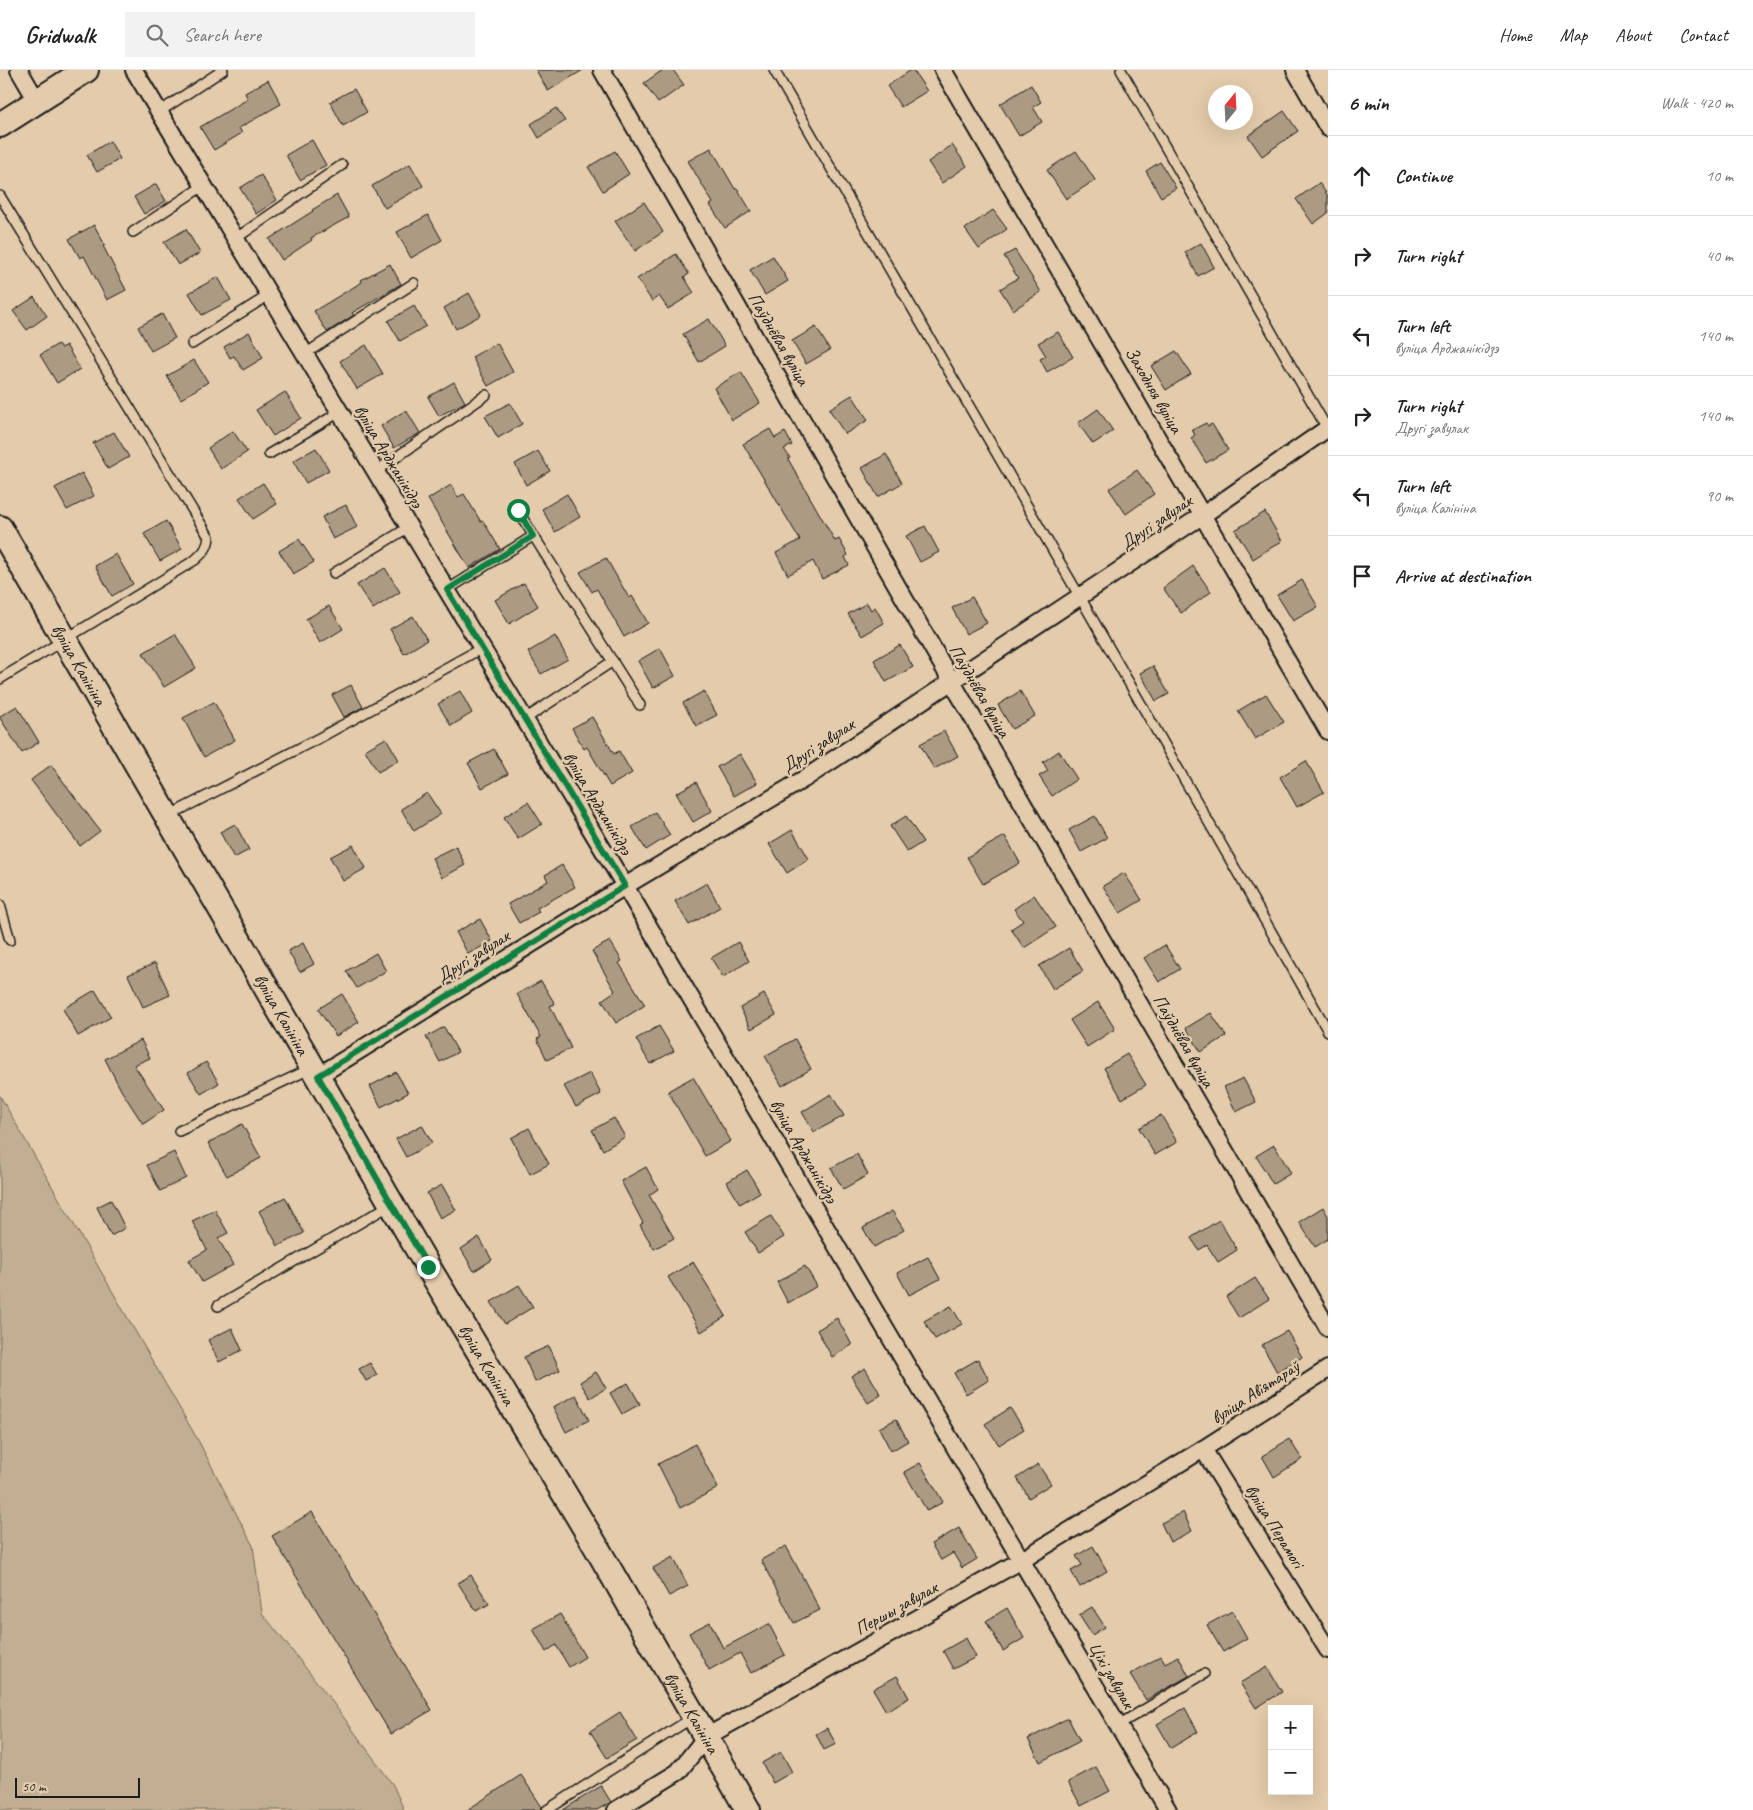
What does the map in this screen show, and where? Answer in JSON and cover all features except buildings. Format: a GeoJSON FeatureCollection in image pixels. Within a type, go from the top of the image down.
{"type":"FeatureCollection","features":[{"type":"Feature","properties":{"kind":"street"},"geometry":{"type":"LineString","coordinates":[[19,70],[37,102]]}},
{"type":"Feature","properties":{"kind":"street"},"geometry":{"type":"LineString","coordinates":[[0,125],[86,70]]}},
{"type":"Feature","properties":{"kind":"street","name":"вуліца Арджанікідзэ"},"geometry":{"type":"LineString","coordinates":[[134,70],[625,886],[1022,1560]]}},
{"type":"Feature","properties":{"kind":"street","name":"Паўднёвая вуліца"},"geometry":{"type":"LineString","coordinates":[[602,70],[952,682],[1328,1328]]}},
{"type":"Feature","properties":{"kind":"street","name":"Заходняя вуліца"},"geometry":{"type":"LineString","coordinates":[[943,70],[1328,731]]}},
{"type":"Feature","properties":{"kind":"street"},"geometry":{"type":"LineString","coordinates":[[1295,70],[1328,128]]}},
{"type":"Feature","properties":{"kind":"street","name":"Другі завулак"},"geometry":{"type":"LineString","coordinates":[[315,1072],[804,779],[1203,515],[1328,429]]}},
{"type":"Feature","properties":{"kind":"street","name":"вуліца Калініна"},"geometry":{"type":"LineString","coordinates":[[2,536],[66,640],[428,1267],[594,1543],[748,1810]]}},
{"type":"Feature","properties":{"kind":"street","name":"вуліца Авіятараў"},"geometry":{"type":"LineString","coordinates":[[1204,1449],[1328,1368]]}},
{"type":"Feature","properties":{"kind":"street","name":"Першы завулак"},"geometry":{"type":"LineString","coordinates":[[616,1810],[678,1772],[706,1737],[1022,1560],[1204,1449]]}},
{"type":"Feature","properties":{"kind":"street","name":"вуліца Перамогі"},"geometry":{"type":"LineString","coordinates":[[1204,1449],[1328,1650]]}},
{"type":"Feature","properties":{"kind":"street","name":"Ціхі завулак"},"geometry":{"type":"LineString","coordinates":[[1022,1560],[1168,1810]]}},
{"type":"Feature","properties":{"kind":"lane"},"geometry":{"type":"LineString","coordinates":[[159,112],[223,70]]}},
{"type":"Feature","properties":{"kind":"lane"},"geometry":{"type":"LineString","coordinates":[[774,70],[1080,597],[1328,1031]]}},
{"type":"Feature","properties":{"kind":"lane"},"geometry":{"type":"LineString","coordinates":[[1121,70],[1328,429]]}},
{"type":"Feature","properties":{"kind":"lane"},"geometry":{"type":"LineString","coordinates":[[235,239],[342,164]]}},
{"type":"Feature","properties":{"kind":"lane"},"geometry":{"type":"LineString","coordinates":[[133,232],[203,186]]}},
{"type":"Feature","properties":{"kind":"lane"},"geometry":{"type":"LineString","coordinates":[[0,196],[208,537],[208,545],[204,553],[195,560],[0,679]]}},
{"type":"Feature","properties":{"kind":"lane"},"geometry":{"type":"LineString","coordinates":[[305,354],[414,283]]}},
{"type":"Feature","properties":{"kind":"lane"},"geometry":{"type":"LineString","coordinates":[[192,344],[269,295]]}},
{"type":"Feature","properties":{"kind":"lane"},"geometry":{"type":"LineString","coordinates":[[376,472],[486,395]]}},
{"type":"Feature","properties":{"kind":"lane"},"geometry":{"type":"LineString","coordinates":[[269,454],[340,412]]}},
{"type":"Feature","properties":{"kind":"lane"},"geometry":{"type":"LineString","coordinates":[[518,510],[640,705]]}},
{"type":"Feature","properties":{"kind":"lane"},"geometry":{"type":"LineString","coordinates":[[334,573],[409,527]]}},
{"type":"Feature","properties":{"kind":"lane"},"geometry":{"type":"LineString","coordinates":[[447,590],[533,536]]}},
{"type":"Feature","properties":{"kind":"lane"},"geometry":{"type":"LineString","coordinates":[[168,816],[337,729],[482,648]]}},
{"type":"Feature","properties":{"kind":"lane"},"geometry":{"type":"LineString","coordinates":[[524,719],[613,661]]}},
{"type":"Feature","properties":{"kind":"lane"},"geometry":{"type":"LineString","coordinates":[[0,905],[10,940]]}},
{"type":"Feature","properties":{"kind":"lane"},"geometry":{"type":"LineString","coordinates":[[179,1131],[315,1072]]}},
{"type":"Feature","properties":{"kind":"lane"},"geometry":{"type":"LineString","coordinates":[[218,1306],[392,1204]]}},
{"type":"Feature","properties":{"kind":"lane"},"geometry":{"type":"LineString","coordinates":[[1118,1725],[1204,1674]]}},
{"type":"Feature","properties":{"kind":"lane"},"geometry":{"type":"LineString","coordinates":[[547,1810],[694,1716]]}},
{"type":"Feature","properties":{"kind":"shaded area"},"geometry":{"type":"Polygon","coordinates":[[[0,1096],[199,1442],[253,1546],[262,1613],[328,1696],[393,1785],[404,1810],[0,1810],[0,1096]]]}},
{"type":"Feature","properties":{"kind":"route"},"geometry":{"type":"LineString","coordinates":[[428,1267],[318,1076],[625,886],[447,590],[533,536],[518,510]]}}]}
